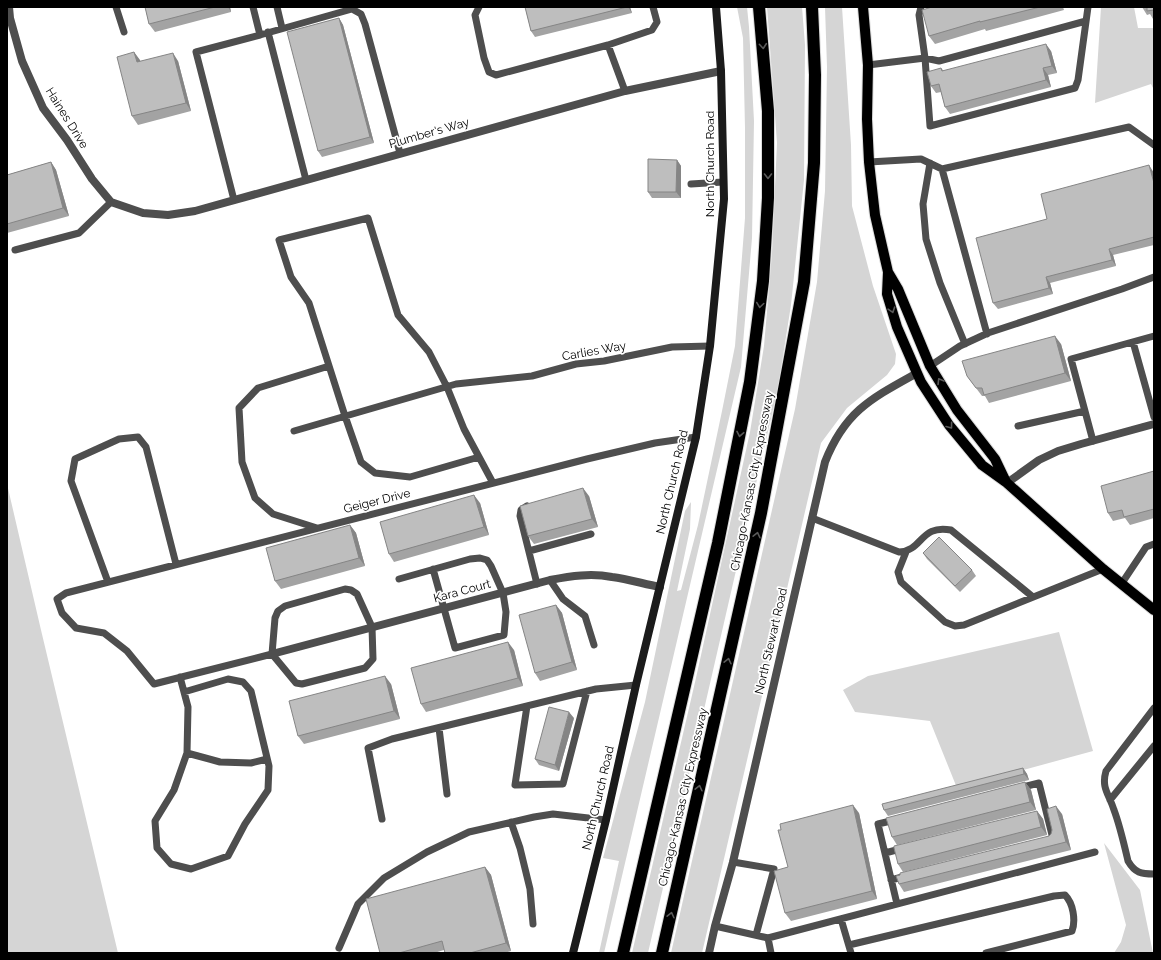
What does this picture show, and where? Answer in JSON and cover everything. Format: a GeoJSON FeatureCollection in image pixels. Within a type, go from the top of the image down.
{"type":"FeatureCollection","features":[{"type":"Feature","properties":{"kind":"highway","name":"Chicago-Kansas City Expressway"},"geometry":{"type":"LineString","coordinates":[[623,953],[718,543],[750,382],[763,281],[768,198],[768,112],[760,7]]}},
{"type":"Feature","properties":{"kind":"highway","name":"Chicago-Kansas City Expressway"},"geometry":{"type":"LineString","coordinates":[[662,953],[761,513],[804,282],[814,163],[815,75],[812,7]]}},
{"type":"Feature","properties":{"kind":"main road","name":"North Church Road"},"geometry":{"type":"LineString","coordinates":[[573,953],[606,820],[636,685],[696,437],[710,346],[724,199],[721,70],[716,7]]}},
{"type":"Feature","properties":{"kind":"main road"},"geometry":{"type":"LineString","coordinates":[[863,7],[868,65],[867,119],[869,162],[875,215],[888,272],[887,294],[905,347],[917,373],[940,412],[966,447],[982,465],[1007,483],[1104,569],[1154,610]]}},
{"type":"Feature","properties":{"kind":"main road"},"geometry":{"type":"LineString","coordinates":[[888,272],[898,289],[930,366],[957,410],[995,459],[1007,483]]}},
{"type":"Feature","properties":{"kind":"street","name":"Haines Drive"},"geometry":{"type":"LineString","coordinates":[[9,7],[10,18],[22,61],[43,108],[67,140],[92,180],[111,202]]}},
{"type":"Feature","properties":{"kind":"street","name":"Plumber's Way"},"geometry":{"type":"LineString","coordinates":[[111,202],[143,213],[168,215],[195,211],[625,90],[721,70]]}},
{"type":"Feature","properties":{"kind":"street","name":"North Stewart Road"},"geometry":{"type":"LineString","coordinates":[[709,953],[733,862],[825,462],[831,446],[849,418],[861,407],[917,373]]}},
{"type":"Feature","properties":{"kind":"street"},"geometry":{"type":"LineString","coordinates":[[1007,483],[1039,460],[1058,452],[1154,424]]}},
{"type":"Feature","properties":{"kind":"street","name":"Kara Court"},"geometry":{"type":"LineString","coordinates":[[272,654],[569,576],[611,576],[660,587]]}},
{"type":"Feature","properties":{"kind":"lane"},"geometry":{"type":"LineString","coordinates":[[116,7],[124,32]]}},
{"type":"Feature","properties":{"kind":"lane"},"geometry":{"type":"LineString","coordinates":[[253,7],[260,35]]}},
{"type":"Feature","properties":{"kind":"lane"},"geometry":{"type":"LineString","coordinates":[[277,7],[282,28]]}},
{"type":"Feature","properties":{"kind":"lane"},"geometry":{"type":"LineString","coordinates":[[479,7],[475,15],[484,58],[489,72],[496,75],[608,45],[652,30],[657,22],[653,7]]}},
{"type":"Feature","properties":{"kind":"lane"},"geometry":{"type":"LineString","coordinates":[[921,7],[920,15],[930,126],[1075,88],[1078,80],[1088,7]]}},
{"type":"Feature","properties":{"kind":"lane"},"geometry":{"type":"LineString","coordinates":[[234,200],[196,52],[282,28],[352,9],[361,14],[400,154]]}},
{"type":"Feature","properties":{"kind":"lane"},"geometry":{"type":"LineString","coordinates":[[868,65],[925,58],[939,60],[1086,21]]}},
{"type":"Feature","properties":{"kind":"lane"},"geometry":{"type":"LineString","coordinates":[[268,32],[306,180]]}},
{"type":"Feature","properties":{"kind":"lane"},"geometry":{"type":"LineString","coordinates":[[608,45],[625,90]]}},
{"type":"Feature","properties":{"kind":"lane"},"geometry":{"type":"LineString","coordinates":[[869,162],[921,159],[942,169],[1129,127],[1154,145]]}},
{"type":"Feature","properties":{"kind":"lane"},"geometry":{"type":"LineString","coordinates":[[930,163],[923,204],[926,239],[940,283],[965,344]]}},
{"type":"Feature","properties":{"kind":"lane"},"geometry":{"type":"LineString","coordinates":[[942,169],[987,334]]}},
{"type":"Feature","properties":{"kind":"lane"},"geometry":{"type":"LineString","coordinates":[[691,184],[723,182]]}},
{"type":"Feature","properties":{"kind":"lane"},"geometry":{"type":"LineString","coordinates":[[15,250],[79,233],[111,202]]}},
{"type":"Feature","properties":{"kind":"lane"},"geometry":{"type":"LineString","coordinates":[[479,457],[410,478],[375,473],[361,462],[309,302],[291,278],[279,240],[368,218],[398,315],[429,352],[447,387],[464,429],[493,483]]}},
{"type":"Feature","properties":{"kind":"lane"},"geometry":{"type":"LineString","coordinates":[[930,366],[965,344],[987,334],[1154,277]]}},
{"type":"Feature","properties":{"kind":"lane"},"geometry":{"type":"LineString","coordinates":[[1093,441],[1071,359],[1154,336]]}},
{"type":"Feature","properties":{"kind":"lane"},"geometry":{"type":"LineString","coordinates":[[1133,342],[1154,417]]}},
{"type":"Feature","properties":{"kind":"lane","name":"Carlies Way"},"geometry":{"type":"LineString","coordinates":[[294,431],[456,384],[532,376],[576,364],[604,361],[672,347],[710,346]]}},
{"type":"Feature","properties":{"kind":"lane"},"geometry":{"type":"LineString","coordinates":[[318,528],[273,514],[255,498],[242,462],[239,408],[258,388],[329,366]]}},
{"type":"Feature","properties":{"kind":"lane"},"geometry":{"type":"LineString","coordinates":[[1018,426],[1085,412]]}},
{"type":"Feature","properties":{"kind":"lane"},"geometry":{"type":"LineString","coordinates":[[108,582],[71,481],[75,458],[119,439],[138,437],[146,447],[176,564]]}},
{"type":"Feature","properties":{"kind":"lane","name":"Geiger Drive"},"geometry":{"type":"LineString","coordinates":[[180,677],[154,684],[127,651],[104,633],[76,628],[62,613],[57,599],[66,592],[493,483],[655,443],[696,437]]}},
{"type":"Feature","properties":{"kind":"lane"},"geometry":{"type":"LineString","coordinates":[[532,505],[525,506],[520,510],[520,516],[538,584]]}},
{"type":"Feature","properties":{"kind":"lane"},"geometry":{"type":"LineString","coordinates":[[812,518],[899,552],[906,552],[916,546],[930,531],[943,528],[951,530],[1033,598]]}},
{"type":"Feature","properties":{"kind":"lane"},"geometry":{"type":"LineString","coordinates":[[529,551],[591,534]]}},
{"type":"Feature","properties":{"kind":"lane"},"geometry":{"type":"LineString","coordinates":[[1122,584],[1146,547],[1154,544]]}},
{"type":"Feature","properties":{"kind":"lane"},"geometry":{"type":"LineString","coordinates":[[906,552],[898,572],[901,582],[945,622],[955,626],[964,625],[1104,569]]}},
{"type":"Feature","properties":{"kind":"lane"},"geometry":{"type":"LineString","coordinates":[[399,579],[433,569],[470,559],[480,558],[487,560],[503,593],[506,612],[504,635],[455,648],[433,569]]}},
{"type":"Feature","properties":{"kind":"lane"},"geometry":{"type":"LineString","coordinates":[[550,580],[563,599],[585,616],[594,645]]}},
{"type":"Feature","properties":{"kind":"lane"},"geometry":{"type":"LineString","coordinates":[[346,590],[351,590],[357,594],[372,628],[373,659],[365,668],[302,684],[296,683],[272,654],[275,618],[278,612],[285,606],[346,590]]}},
{"type":"Feature","properties":{"kind":"lane"},"geometry":{"type":"LineString","coordinates":[[184,692],[228,679],[243,682],[251,691],[269,766],[268,790],[245,824],[228,856],[191,869],[171,864],[157,848],[155,821],[174,790],[187,753],[188,708],[180,677],[272,654]]}},
{"type":"Feature","properties":{"kind":"lane"},"geometry":{"type":"LineString","coordinates":[[382,819],[368,748],[392,740],[587,691],[636,685]]}},
{"type":"Feature","properties":{"kind":"lane"},"geometry":{"type":"LineString","coordinates":[[527,706],[515,785],[563,784],[587,691]]}},
{"type":"Feature","properties":{"kind":"lane"},"geometry":{"type":"LineString","coordinates":[[1154,708],[1106,771],[1104,780],[1105,788],[1114,809],[1128,861],[1132,868],[1137,872],[1143,874],[1154,874]]}},
{"type":"Feature","properties":{"kind":"lane"},"geometry":{"type":"LineString","coordinates":[[439,728],[447,794]]}},
{"type":"Feature","properties":{"kind":"lane"},"geometry":{"type":"LineString","coordinates":[[1110,800],[1154,746]]}},
{"type":"Feature","properties":{"kind":"lane"},"geometry":{"type":"LineString","coordinates":[[187,753],[220,762],[251,764],[267,759]]}},
{"type":"Feature","properties":{"kind":"lane"},"geometry":{"type":"LineString","coordinates":[[1016,789],[1039,783],[1053,838],[1045,840]]}},
{"type":"Feature","properties":{"kind":"lane"},"geometry":{"type":"LineString","coordinates":[[1038,815],[1046,813]]}},
{"type":"Feature","properties":{"kind":"lane"},"geometry":{"type":"LineString","coordinates":[[338,948],[358,904],[384,878],[427,852],[469,832],[534,817],[553,814],[606,820]]}},
{"type":"Feature","properties":{"kind":"lane"},"geometry":{"type":"LineString","coordinates":[[897,904],[878,824],[901,819]]}},
{"type":"Feature","properties":{"kind":"lane"},"geometry":{"type":"LineString","coordinates":[[511,822],[520,848],[530,889],[533,924]]}},
{"type":"Feature","properties":{"kind":"lane"},"geometry":{"type":"LineString","coordinates":[[884,853],[908,847]]}},
{"type":"Feature","properties":{"kind":"lane"},"geometry":{"type":"LineString","coordinates":[[715,926],[768,938],[1095,852]]}},
{"type":"Feature","properties":{"kind":"lane"},"geometry":{"type":"LineString","coordinates":[[733,862],[774,869],[756,936]]}},
{"type":"Feature","properties":{"kind":"lane"},"geometry":{"type":"LineString","coordinates":[[891,880],[914,874]]}},
{"type":"Feature","properties":{"kind":"lane"},"geometry":{"type":"LineString","coordinates":[[849,946],[1054,896],[1065,895],[1068,899],[1074,916],[1074,926],[1072,931],[986,953]]}},
{"type":"Feature","properties":{"kind":"lane"},"geometry":{"type":"LineString","coordinates":[[841,919],[851,953]]}},
{"type":"Feature","properties":{"kind":"lane"},"geometry":{"type":"LineString","coordinates":[[768,938],[771,953]]}},
{"type":"Feature","properties":{"kind":"shaded area"},"geometry":{"type":"Polygon","coordinates":[[[737,7],[747,7],[754,121],[752,238],[741,367],[604,953],[599,953],[619,861],[603,858],[645,702],[685,511],[691,502],[690,529],[677,591],[681,590],[698,525],[735,346],[745,218],[743,38],[737,7]]]}},
{"type":"Feature","properties":{"kind":"shaded area"},"geometry":{"type":"Polygon","coordinates":[[[767,7],[802,7],[805,45],[804,180],[791,305],[778,388],[648,953],[632,953],[696,678],[750,432],[764,346],[772,253],[777,143],[767,7]]]}},
{"type":"Feature","properties":{"kind":"shaded area"},"geometry":{"type":"Polygon","coordinates":[[[825,7],[842,7],[851,145],[852,206],[873,286],[896,354],[895,364],[887,375],[847,408],[821,443],[702,953],[671,953],[795,409],[817,282],[825,191],[827,67],[825,7]]]}},
{"type":"Feature","properties":{"kind":"shaded area"},"geometry":{"type":"Polygon","coordinates":[[[1101,7],[1134,7],[1138,28],[1154,28],[1154,90],[1151,84],[1095,103],[1101,7]]]}},
{"type":"Feature","properties":{"kind":"shaded area"},"geometry":{"type":"Polygon","coordinates":[[[7,484],[41,630],[118,953],[7,953],[7,484]]]}},
{"type":"Feature","properties":{"kind":"shaded area"},"geometry":{"type":"Polygon","coordinates":[[[1059,632],[1093,751],[957,788],[930,721],[855,712],[843,690],[868,676],[1059,632]]]}},
{"type":"Feature","properties":{"kind":"shaded area"},"geometry":{"type":"Polygon","coordinates":[[[1104,843],[1140,890],[1153,953],[1114,953],[1121,942],[1126,925],[1104,843]]]}},
{"type":"Feature","properties":{"kind":"building"},"geometry":{"type":"Polygon","coordinates":[[[145,7],[215,7],[149,24],[145,7]]]}},
{"type":"Feature","properties":{"kind":"building"},"geometry":{"type":"Polygon","coordinates":[[[525,7],[627,7],[531,31],[525,7]]]}},
{"type":"Feature","properties":{"kind":"building"},"geometry":{"type":"Polygon","coordinates":[[[932,7],[1040,7],[980,21],[929,36],[922,10],[932,7]]]}},
{"type":"Feature","properties":{"kind":"building"},"geometry":{"type":"Polygon","coordinates":[[[1147,7],[1154,7],[1154,10],[1147,11],[1147,7]]]}},
{"type":"Feature","properties":{"kind":"building"},"geometry":{"type":"Polygon","coordinates":[[[339,18],[370,137],[318,151],[287,32],[339,18]]]}},
{"type":"Feature","properties":{"kind":"building"},"geometry":{"type":"Polygon","coordinates":[[[1046,44],[1052,66],[1043,68],[1046,80],[945,107],[939,84],[931,86],[927,72],[941,68],[942,71],[1046,44]]]}},
{"type":"Feature","properties":{"kind":"building"},"geometry":{"type":"Polygon","coordinates":[[[134,52],[137,62],[173,53],[186,103],[132,116],[117,57],[134,52]]]}},
{"type":"Feature","properties":{"kind":"building"},"geometry":{"type":"Polygon","coordinates":[[[648,159],[677,160],[676,192],[648,192],[648,159]]]}},
{"type":"Feature","properties":{"kind":"building"},"geometry":{"type":"Polygon","coordinates":[[[51,162],[63,208],[7,224],[7,175],[51,162]]]}},
{"type":"Feature","properties":{"kind":"building"},"geometry":{"type":"Polygon","coordinates":[[[1149,165],[1154,183],[1154,237],[1109,249],[1112,260],[1046,277],[1049,288],[993,303],[976,238],[1047,219],[1041,194],[1149,165]]]}},
{"type":"Feature","properties":{"kind":"building"},"geometry":{"type":"Polygon","coordinates":[[[1055,336],[1065,373],[984,395],[982,388],[976,388],[967,376],[962,361],[1055,336]]]}},
{"type":"Feature","properties":{"kind":"building"},"geometry":{"type":"Polygon","coordinates":[[[1154,471],[1154,509],[1124,517],[1122,510],[1108,513],[1101,486],[1154,471]]]}},
{"type":"Feature","properties":{"kind":"building"},"geometry":{"type":"Polygon","coordinates":[[[583,488],[592,519],[528,536],[520,506],[583,488]]]}},
{"type":"Feature","properties":{"kind":"building"},"geometry":{"type":"Polygon","coordinates":[[[474,495],[484,527],[389,554],[380,522],[474,495]]]}},
{"type":"Feature","properties":{"kind":"building"},"geometry":{"type":"Polygon","coordinates":[[[350,525],[359,558],[275,581],[266,548],[350,525]]]}},
{"type":"Feature","properties":{"kind":"building"},"geometry":{"type":"Polygon","coordinates":[[[939,537],[972,570],[955,586],[923,553],[939,537]]]}},
{"type":"Feature","properties":{"kind":"building"},"geometry":{"type":"Polygon","coordinates":[[[556,605],[572,662],[535,673],[519,615],[556,605]]]}},
{"type":"Feature","properties":{"kind":"building"},"geometry":{"type":"Polygon","coordinates":[[[508,642],[518,678],[421,704],[411,668],[508,642]]]}},
{"type":"Feature","properties":{"kind":"building"},"geometry":{"type":"Polygon","coordinates":[[[385,676],[394,711],[298,736],[289,701],[385,676]]]}},
{"type":"Feature","properties":{"kind":"building"},"geometry":{"type":"Polygon","coordinates":[[[549,707],[569,712],[555,765],[535,759],[549,707]]]}},
{"type":"Feature","properties":{"kind":"building"},"geometry":{"type":"Polygon","coordinates":[[[1023,768],[1024,774],[884,810],[882,804],[1023,768]]]}},
{"type":"Feature","properties":{"kind":"building"},"geometry":{"type":"Polygon","coordinates":[[[1025,782],[1030,802],[892,837],[886,818],[1025,782]]]}},
{"type":"Feature","properties":{"kind":"building"},"geometry":{"type":"Polygon","coordinates":[[[853,805],[872,891],[785,913],[774,871],[788,867],[778,830],[781,830],[780,824],[853,805]]]}},
{"type":"Feature","properties":{"kind":"building"},"geometry":{"type":"Polygon","coordinates":[[[1056,806],[1066,842],[899,884],[896,876],[900,875],[900,873],[1049,836],[1052,830],[1047,809],[1056,806]]]}},
{"type":"Feature","properties":{"kind":"building"},"geometry":{"type":"Polygon","coordinates":[[[1037,811],[1041,827],[898,864],[894,846],[1037,811]]]}},
{"type":"Feature","properties":{"kind":"building"},"geometry":{"type":"Polygon","coordinates":[[[485,867],[506,943],[470,953],[445,953],[442,941],[399,953],[380,953],[366,899],[485,867]]]}}]}
